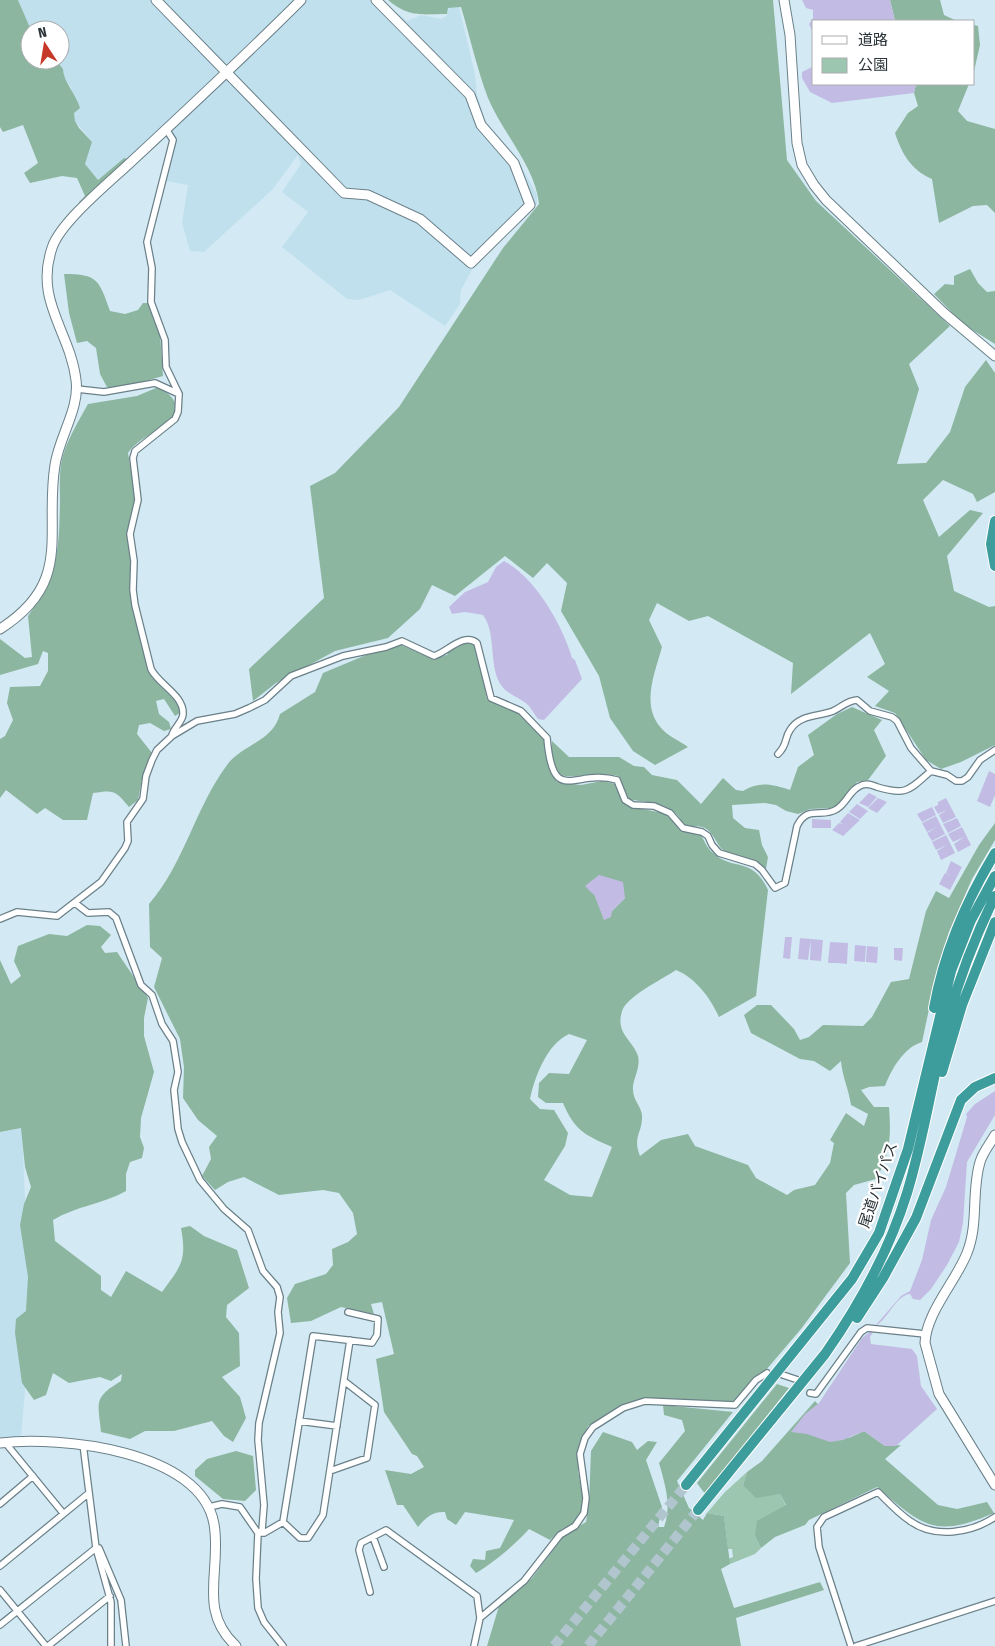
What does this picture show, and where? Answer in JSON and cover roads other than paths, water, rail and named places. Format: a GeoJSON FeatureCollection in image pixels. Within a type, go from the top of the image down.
{"type":"FeatureCollection","features":[{"type":"Feature","properties":{"kind":"highway"},"geometry":{"type":"LineString","coordinates":[[995,521],[991,544],[995,566]]}},
{"type":"Feature","properties":{"kind":"highway"},"geometry":{"type":"LineString","coordinates":[[915,1119],[936,995],[947,954],[975,886],[995,852]]}},
{"type":"Feature","properties":{"kind":"highway","name":"尾道バイパス"},"geometry":{"type":"LineString","coordinates":[[686,1485],[834,1302],[866,1256],[889,1208],[915,1119],[951,971],[971,920],[995,876]]}},
{"type":"Feature","properties":{"kind":"highway","name":"尾道バイパス"},"geometry":{"type":"LineString","coordinates":[[698,1510],[825,1354],[875,1273],[908,1192],[944,1037],[960,978],[982,922],[995,896]]}},
{"type":"Feature","properties":{"kind":"highway"},"geometry":{"type":"LineString","coordinates":[[875,1273],[891,1247],[911,1199],[942,1073],[962,1005],[995,922]]}},
{"type":"Feature","properties":{"kind":"highway"},"geometry":{"type":"LineString","coordinates":[[756,1440],[829,1355],[865,1307],[900,1249],[916,1218],[961,1100],[975,1087],[995,1078]]}},
{"type":"Feature","properties":{"kind":"street"},"geometry":{"type":"LineString","coordinates":[[156,0],[228,72],[344,194],[368,195],[420,220],[471,263],[530,204],[514,164],[481,125],[470,95],[376,0]]}},
{"type":"Feature","properties":{"kind":"street"},"geometry":{"type":"LineString","coordinates":[[0,629],[14,620],[27,607],[44,582],[52,548],[55,466],[77,389],[74,368],[46,282],[45,272],[53,244],[57,236],[94,197],[228,72],[301,0]]}},
{"type":"Feature","properties":{"kind":"street"},"geometry":{"type":"LineString","coordinates":[[784,0],[790,35],[797,142],[802,165],[814,186],[826,200],[937,306],[995,356]]}},
{"type":"Feature","properties":{"kind":"street"},"geometry":{"type":"LineString","coordinates":[[166,129],[173,140],[147,242],[152,268],[151,302],[165,340],[166,367],[179,394],[178,412],[176,419],[135,451],[132,458],[138,500],[130,534],[134,561],[135,605],[151,669],[154,676],[178,698],[183,709],[183,716],[172,736]]}},
{"type":"Feature","properties":{"kind":"street"},"geometry":{"type":"LineString","coordinates":[[77,389],[104,392],[155,383],[179,394]]}},
{"type":"Feature","properties":{"kind":"street"},"geometry":{"type":"LineString","coordinates":[[0,919],[17,912],[57,916],[101,882],[125,848],[128,840],[127,822],[143,799],[146,776],[152,760],[157,750],[172,736],[197,721],[235,714],[265,700],[290,676],[343,656],[386,647],[402,641],[434,656],[468,638],[473,639],[477,643],[491,698],[521,711],[547,738],[549,762],[553,772],[560,779],[571,782],[593,778],[617,780],[625,800],[633,805],[654,806],[670,814],[683,828],[702,832],[708,836],[712,845],[719,852],[754,864],[775,888],[785,883],[800,819],[810,813],[829,812],[838,809],[855,789],[862,785],[868,784],[901,793],[910,789],[931,771]]}},
{"type":"Feature","properties":{"kind":"street"},"geometry":{"type":"LineString","coordinates":[[778,754],[785,747],[790,730],[806,716],[833,711],[849,700],[857,700],[870,711],[892,717],[897,721],[911,748],[931,771],[946,775],[956,781],[962,781],[968,777],[980,760],[995,750]]}},
{"type":"Feature","properties":{"kind":"street"},"geometry":{"type":"LineString","coordinates":[[75,903],[88,913],[109,912],[116,918],[140,986],[152,995],[162,1024],[173,1041],[178,1072],[174,1090],[178,1129],[182,1142],[200,1180],[224,1209],[248,1230],[263,1271],[277,1287],[280,1297],[278,1312],[280,1333],[259,1423],[258,1440],[264,1505],[262,1530],[258,1533]]}},
{"type":"Feature","properties":{"kind":"street"},"geometry":{"type":"LineString","coordinates":[[995,1135],[984,1152],[978,1169],[975,1222],[967,1255],[925,1334],[930,1367],[939,1394],[995,1485]]}},
{"type":"Feature","properties":{"kind":"street"},"geometry":{"type":"LineString","coordinates":[[283,1522],[313,1336],[372,1343],[377,1335],[378,1319],[348,1312]]}},
{"type":"Feature","properties":{"kind":"street"},"geometry":{"type":"LineString","coordinates":[[810,1393],[816,1394],[861,1332],[874,1329],[925,1334]]}},
{"type":"Feature","properties":{"kind":"street"},"geometry":{"type":"LineString","coordinates":[[283,1522],[300,1538],[308,1538],[323,1515],[350,1340]]}},
{"type":"Feature","properties":{"kind":"street"},"geometry":{"type":"LineString","coordinates":[[480,1618],[524,1581],[560,1535],[575,1526],[584,1513],[586,1498],[580,1454],[585,1438],[593,1427],[623,1408],[645,1401],[735,1405],[756,1380],[767,1373]]}},
{"type":"Feature","properties":{"kind":"street"},"geometry":{"type":"LineString","coordinates":[[783,1375],[798,1380]]}},
{"type":"Feature","properties":{"kind":"street"},"geometry":{"type":"LineString","coordinates":[[330,1471],[367,1458],[375,1405],[344,1380]]}},
{"type":"Feature","properties":{"kind":"street"},"geometry":{"type":"LineString","coordinates":[[299,1421],[337,1426]]}},
{"type":"Feature","properties":{"kind":"street"},"geometry":{"type":"LineString","coordinates":[[4,1443],[28,1441],[83,1444],[153,1463],[187,1481],[209,1507],[214,1526],[216,1547],[212,1596],[214,1611],[218,1625],[236,1646]]}},
{"type":"Feature","properties":{"kind":"street"},"geometry":{"type":"LineString","coordinates":[[4,1443],[63,1513]]}},
{"type":"Feature","properties":{"kind":"street"},"geometry":{"type":"LineString","coordinates":[[83,1444],[96,1548],[110,1596],[111,1646]]}},
{"type":"Feature","properties":{"kind":"street"},"geometry":{"type":"LineString","coordinates":[[0,1504],[33,1476]]}},
{"type":"Feature","properties":{"kind":"street"},"geometry":{"type":"LineString","coordinates":[[851,1646],[819,1547],[817,1527],[824,1517],[878,1492],[910,1522],[943,1533],[964,1530],[995,1517]]}},
{"type":"Feature","properties":{"kind":"street"},"geometry":{"type":"LineString","coordinates":[[0,1566],[88,1493]]}},
{"type":"Feature","properties":{"kind":"street"},"geometry":{"type":"LineString","coordinates":[[209,1507],[222,1504],[240,1507],[258,1533],[256,1580],[258,1608],[264,1622],[283,1646]]}},
{"type":"Feature","properties":{"kind":"street"},"geometry":{"type":"LineString","coordinates":[[258,1533],[264,1533],[283,1522]]}},
{"type":"Feature","properties":{"kind":"street"},"geometry":{"type":"LineString","coordinates":[[370,1592],[359,1550],[361,1543],[386,1530],[392,1532],[477,1596],[480,1618],[474,1646]]}},
{"type":"Feature","properties":{"kind":"street"},"geometry":{"type":"LineString","coordinates":[[373,1537],[384,1567]]}},
{"type":"Feature","properties":{"kind":"street"},"geometry":{"type":"LineString","coordinates":[[0,1625],[96,1548]]}},
{"type":"Feature","properties":{"kind":"street"},"geometry":{"type":"LineString","coordinates":[[96,1548],[99,1548],[121,1600],[126,1646]]}},
{"type":"Feature","properties":{"kind":"street"},"geometry":{"type":"LineString","coordinates":[[0,1590],[47,1646],[110,1596]]}},
{"type":"Feature","properties":{"kind":"street"},"geometry":{"type":"LineString","coordinates":[[856,1646],[995,1601]]}},
{"type":"Feature","properties":{"kind":"tunnel"},"geometry":{"type":"LineString","coordinates":[[554,1646],[686,1485]]}},
{"type":"Feature","properties":{"kind":"tunnel"},"geometry":{"type":"LineString","coordinates":[[588,1646],[698,1510]]}}]}
